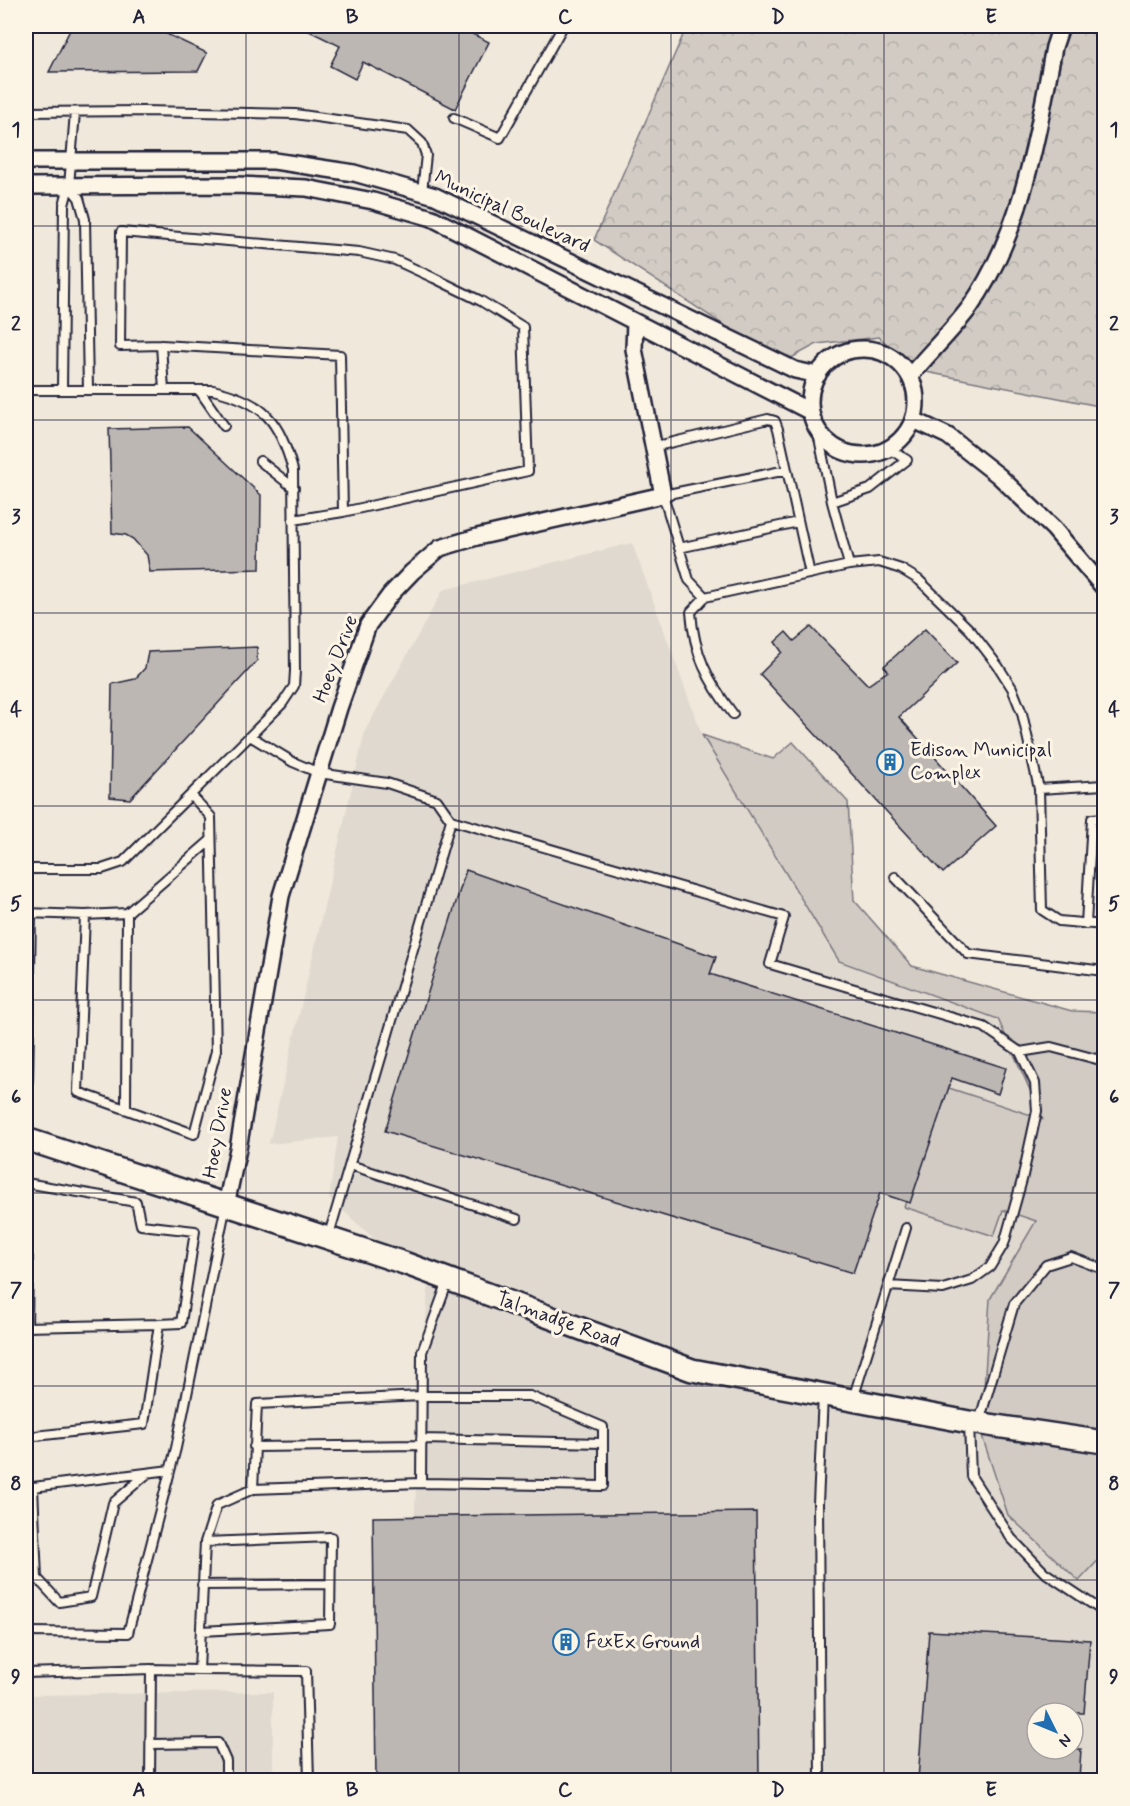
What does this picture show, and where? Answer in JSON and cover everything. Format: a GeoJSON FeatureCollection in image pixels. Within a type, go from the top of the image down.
{"type":"FeatureCollection","features":[{"type":"Feature","properties":{"kind":"street"},"geometry":{"type":"LineString","coordinates":[[910,376],[969,308],[999,255],[1019,206],[1054,47],[1061,26]]}},
{"type":"Feature","properties":{"kind":"street","name":"Municipal Boulevard"},"geometry":{"type":"LineString","coordinates":[[26,161],[274,161],[354,173],[435,196],[795,370],[818,375]]}},
{"type":"Feature","properties":{"kind":"street","name":"Municipal Boulevard"},"geometry":{"type":"LineString","coordinates":[[26,186],[237,185],[306,188],[373,201],[432,218],[811,412]]}},
{"type":"Feature","properties":{"kind":"street"},"geometry":{"type":"LineString","coordinates":[[635,322],[634,349],[663,495]]}},
{"type":"Feature","properties":{"kind":"street"},"geometry":{"type":"LineString","coordinates":[[859,349],[875,350],[900,363],[910,376],[916,392],[914,420],[902,439],[889,449],[868,455],[851,454],[827,441],[816,428],[810,401],[813,384],[824,366],[837,355],[859,349]]}},
{"type":"Feature","properties":{"kind":"street"},"geometry":{"type":"LineString","coordinates":[[914,420],[948,436],[999,476],[1053,528],[1104,588]]}},
{"type":"Feature","properties":{"kind":"street","name":"Hoey Drive"},"geometry":{"type":"LineString","coordinates":[[226,1205],[238,1149],[281,896],[368,625],[397,587],[440,548],[477,537],[663,495]]}},
{"type":"Feature","properties":{"kind":"street","name":"Talmadge Road"},"geometry":{"type":"LineString","coordinates":[[26,1139],[404,1263],[692,1370],[974,1423],[1104,1442]]}},
{"type":"Feature","properties":{"kind":"lane"},"geometry":{"type":"LineString","coordinates":[[454,117],[500,138],[563,26]]}},
{"type":"Feature","properties":{"kind":"lane"},"geometry":{"type":"LineString","coordinates":[[26,112],[143,111],[295,114],[408,130],[422,143],[426,155],[422,192]]}},
{"type":"Feature","properties":{"kind":"lane"},"geometry":{"type":"LineString","coordinates":[[62,390],[64,205],[69,186],[75,112]]}},
{"type":"Feature","properties":{"kind":"lane"},"geometry":{"type":"LineString","coordinates":[[69,186],[79,198],[86,219],[88,390]]}},
{"type":"Feature","properties":{"kind":"lane"},"geometry":{"type":"LineString","coordinates":[[293,520],[343,512],[528,471],[523,327],[481,301],[395,260],[359,252],[121,232],[120,346],[161,345],[340,355],[343,512]]}},
{"type":"Feature","properties":{"kind":"lane"},"geometry":{"type":"LineString","coordinates":[[161,345],[164,390]]}},
{"type":"Feature","properties":{"kind":"lane"},"geometry":{"type":"LineString","coordinates":[[26,390],[213,390],[239,396],[256,405],[270,419],[286,446],[294,488],[294,686],[282,704],[123,861],[102,869],[26,869]]}},
{"type":"Feature","properties":{"kind":"lane"},"geometry":{"type":"LineString","coordinates":[[199,390],[224,426]]}},
{"type":"Feature","properties":{"kind":"lane"},"geometry":{"type":"LineString","coordinates":[[653,447],[768,419],[775,421],[810,574]]}},
{"type":"Feature","properties":{"kind":"lane"},"geometry":{"type":"LineString","coordinates":[[816,428],[849,565]]}},
{"type":"Feature","properties":{"kind":"lane"},"geometry":{"type":"LineString","coordinates":[[832,502],[870,489],[907,460],[889,449]]}},
{"type":"Feature","properties":{"kind":"lane"},"geometry":{"type":"LineString","coordinates":[[260,461],[294,488]]}},
{"type":"Feature","properties":{"kind":"lane"},"geometry":{"type":"LineString","coordinates":[[705,597],[689,580],[663,495],[787,470]]}},
{"type":"Feature","properties":{"kind":"lane"},"geometry":{"type":"LineString","coordinates":[[679,548],[798,522]]}},
{"type":"Feature","properties":{"kind":"lane"},"geometry":{"type":"LineString","coordinates":[[733,714],[715,690],[701,663],[692,631],[691,612],[705,597],[849,565],[879,562],[901,569],[919,580],[971,631],[1012,688],[1022,713],[1039,789],[1042,910],[1059,921],[1104,925]]}},
{"type":"Feature","properties":{"kind":"lane"},"geometry":{"type":"LineString","coordinates":[[250,736],[293,762],[319,773],[387,783],[437,800],[451,820],[784,917],[770,964],[984,1027],[1020,1052],[1035,1083],[1037,1111],[1022,1180],[1004,1244],[990,1267],[972,1280],[943,1289],[888,1286]]}},
{"type":"Feature","properties":{"kind":"lane"},"geometry":{"type":"LineString","coordinates":[[1039,789],[1104,785]]}},
{"type":"Feature","properties":{"kind":"lane"},"geometry":{"type":"LineString","coordinates":[[85,915],[78,1092],[194,1134],[216,1051],[211,818],[190,795]]}},
{"type":"Feature","properties":{"kind":"lane"},"geometry":{"type":"LineString","coordinates":[[1086,924],[1092,819],[1104,818]]}},
{"type":"Feature","properties":{"kind":"lane"},"geometry":{"type":"LineString","coordinates":[[327,1239],[451,820]]}},
{"type":"Feature","properties":{"kind":"lane"},"geometry":{"type":"LineString","coordinates":[[26,1080],[28,1081],[28,913],[85,915],[127,913],[211,840]]}},
{"type":"Feature","properties":{"kind":"lane"},"geometry":{"type":"LineString","coordinates":[[895,877],[968,954],[1104,971]]}},
{"type":"Feature","properties":{"kind":"lane"},"geometry":{"type":"LineString","coordinates":[[126,1109],[127,913]]}},
{"type":"Feature","properties":{"kind":"lane"},"geometry":{"type":"LineString","coordinates":[[1020,1052],[1051,1047],[1104,1062]]}},
{"type":"Feature","properties":{"kind":"lane"},"geometry":{"type":"LineString","coordinates":[[350,1165],[517,1219]]}},
{"type":"Feature","properties":{"kind":"lane"},"geometry":{"type":"LineString","coordinates":[[26,1183],[136,1202],[141,1225],[195,1231],[181,1323],[26,1327],[28,1258],[26,1252]]}},
{"type":"Feature","properties":{"kind":"lane"},"geometry":{"type":"LineString","coordinates":[[26,1632],[128,1633],[170,1470],[226,1205]]}},
{"type":"Feature","properties":{"kind":"lane"},"geometry":{"type":"LineString","coordinates":[[852,1400],[906,1228]]}},
{"type":"Feature","properties":{"kind":"lane"},"geometry":{"type":"LineString","coordinates":[[1103,1269],[1071,1257],[1046,1265],[1014,1304],[974,1423],[971,1476],[1011,1538],[1044,1572],[1101,1610],[1104,1615]]}},
{"type":"Feature","properties":{"kind":"lane"},"geometry":{"type":"LineString","coordinates":[[421,1483],[422,1353],[448,1280]]}},
{"type":"Feature","properties":{"kind":"lane"},"geometry":{"type":"LineString","coordinates":[[26,1437],[144,1424],[159,1324]]}},
{"type":"Feature","properties":{"kind":"lane"},"geometry":{"type":"LineString","coordinates":[[820,1780],[818,1503],[823,1395]]}},
{"type":"Feature","properties":{"kind":"lane"},"geometry":{"type":"LineString","coordinates":[[199,1670],[205,1542],[218,1505],[253,1489],[421,1483],[603,1486],[603,1427],[530,1396],[421,1396],[257,1404],[253,1489]]}},
{"type":"Feature","properties":{"kind":"lane"},"geometry":{"type":"LineString","coordinates":[[254,1447],[421,1442],[603,1443]]}},
{"type":"Feature","properties":{"kind":"lane"},"geometry":{"type":"LineString","coordinates":[[148,1473],[113,1503],[91,1597],[59,1602],[37,1578],[33,1487],[170,1470]]}},
{"type":"Feature","properties":{"kind":"lane"},"geometry":{"type":"LineString","coordinates":[[201,1631],[330,1624],[331,1537],[205,1542]]}},
{"type":"Feature","properties":{"kind":"lane"},"geometry":{"type":"LineString","coordinates":[[202,1585],[330,1584]]}},
{"type":"Feature","properties":{"kind":"lane"},"geometry":{"type":"LineString","coordinates":[[150,1780],[151,1669]]}},
{"type":"Feature","properties":{"kind":"lane"},"geometry":{"type":"LineString","coordinates":[[26,1673],[151,1669],[306,1671],[309,1780]]}},
{"type":"Feature","properties":{"kind":"lane"},"geometry":{"type":"LineString","coordinates":[[151,1744],[218,1743],[226,1761],[226,1780]]}},
{"type":"Feature","properties":{"kind":"shaded area"},"geometry":{"type":"Polygon","coordinates":[[[632,543],[702,735],[839,961],[998,1019],[1043,1119],[946,1087],[994,1236],[1003,1209],[1036,1221],[990,1299],[1079,1581],[1104,1554],[1104,1780],[399,1780],[428,1287],[329,1198],[338,1137],[269,1144],[365,731],[443,590],[632,543]]]}},
{"type":"Feature","properties":{"kind":"shaded area"},"geometry":{"type":"Polygon","coordinates":[[[273,1692],[273,1780],[26,1780],[26,1695],[273,1692]]]}},
{"type":"Feature","properties":{"kind":"green space"},"geometry":{"type":"Polygon","coordinates":[[[687,26],[1104,26],[1104,407],[916,370],[879,337],[817,344],[782,363],[594,240],[687,26]]]}},
{"type":"Feature","properties":{"kind":"green space"},"geometry":{"type":"Polygon","coordinates":[[[702,735],[773,759],[793,742],[848,802],[854,900],[912,966],[1072,1011],[1104,1012],[1104,1554],[1079,1581],[1008,1515],[981,1433],[990,1299],[1036,1221],[1003,1210],[994,1236],[904,1207],[946,1087],[1043,1119],[998,1019],[839,961],[702,735]]]}},
{"type":"Feature","properties":{"kind":"building"},"geometry":{"type":"Polygon","coordinates":[[[72,26],[150,26],[207,53],[198,71],[49,72],[72,26]]]}},
{"type":"Feature","properties":{"kind":"building"},"geometry":{"type":"Polygon","coordinates":[[[299,26],[456,26],[489,42],[455,109],[363,62],[355,79],[330,66],[340,46],[299,26]]]}},
{"type":"Feature","properties":{"kind":"building"},"geometry":{"type":"Polygon","coordinates":[[[188,427],[261,495],[260,569],[150,572],[147,555],[133,539],[126,535],[112,533],[109,429],[188,427]]]}},
{"type":"Feature","properties":{"kind":"building","name":"Edison Municipal Complex"},"geometry":{"type":"Polygon","coordinates":[[[811,627],[868,685],[888,671],[884,666],[925,629],[957,663],[899,717],[996,826],[943,873],[760,674],[782,652],[775,642],[786,632],[794,641],[811,627]]]}},
{"type":"Feature","properties":{"kind":"building"},"geometry":{"type":"Polygon","coordinates":[[[257,647],[257,661],[130,799],[110,797],[112,684],[135,679],[145,668],[148,652],[257,647]]]}},
{"type":"Feature","properties":{"kind":"building"},"geometry":{"type":"Polygon","coordinates":[[[466,870],[716,957],[710,974],[1006,1068],[998,1094],[952,1078],[910,1203],[880,1193],[853,1273],[385,1131],[466,870]]]}},
{"type":"Feature","properties":{"kind":"building","name":"FexEx Ground"},"geometry":{"type":"Polygon","coordinates":[[[756,1512],[759,1780],[376,1780],[373,1517],[756,1512]]]}},
{"type":"Feature","properties":{"kind":"building"},"geometry":{"type":"Polygon","coordinates":[[[929,1631],[1090,1640],[1085,1701],[1025,1701],[1025,1761],[1080,1761],[1079,1780],[918,1780],[929,1631]]]}},
{"type":"Feature","properties":{"kind":"place","name":"Edison Municipal Complex"},"geometry":{"type":"Point","coordinates":[890,762]}},
{"type":"Feature","properties":{"kind":"place","name":"FexEx Ground"},"geometry":{"type":"Point","coordinates":[566,1642]}}]}
